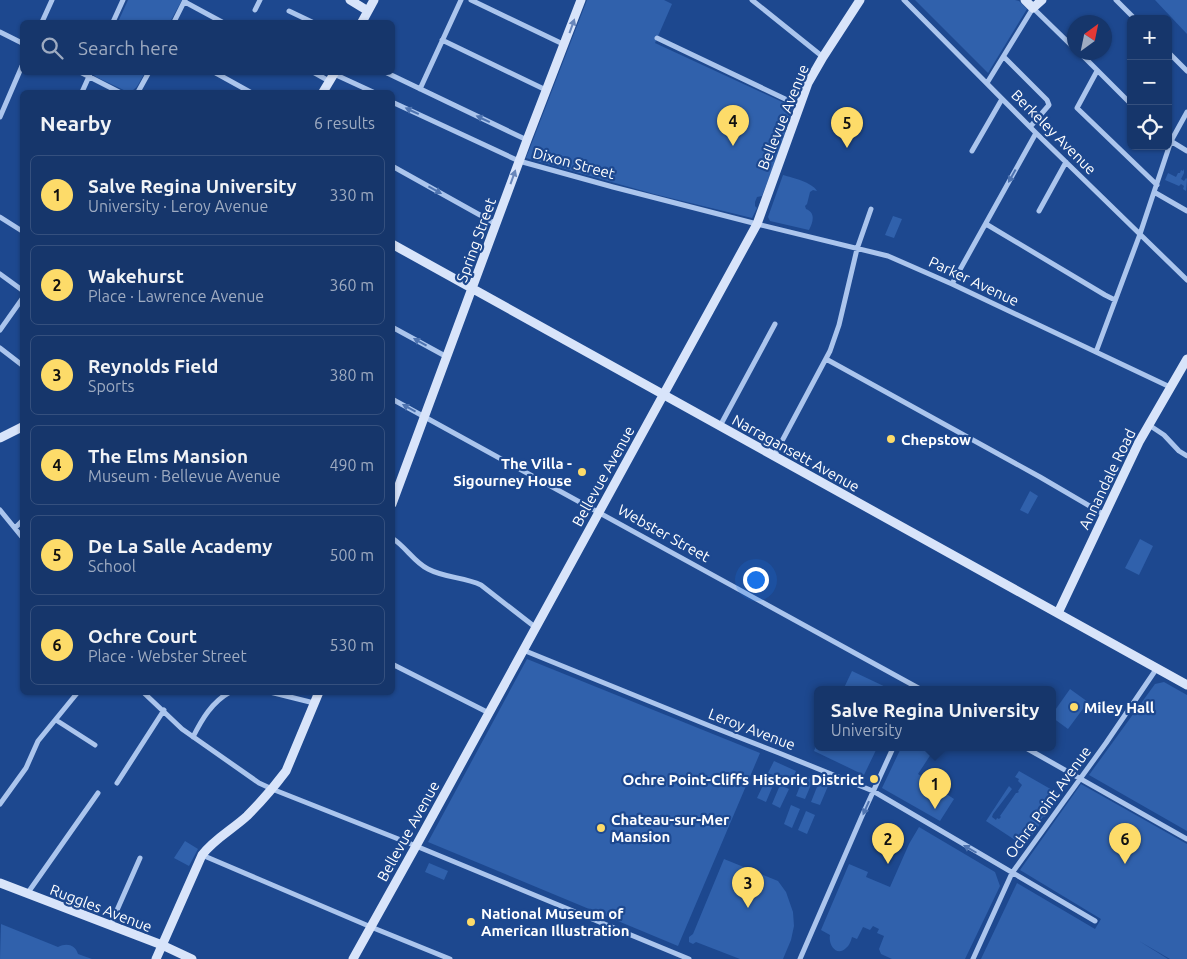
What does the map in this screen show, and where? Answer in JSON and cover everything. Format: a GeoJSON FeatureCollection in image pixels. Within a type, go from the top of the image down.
{"type":"FeatureCollection","features":[{"type":"Feature","properties":{"kind":"main road"},"geometry":{"type":"LineString","coordinates":[[350,0],[368,10]]}},
{"type":"Feature","properties":{"kind":"main road"},"geometry":{"type":"LineString","coordinates":[[363,20],[374,0]]}},
{"type":"Feature","properties":{"kind":"main road","name":"Spring Street"},"geometry":{"type":"LineString","coordinates":[[395,489],[425,417],[527,140],[581,0]]}},
{"type":"Feature","properties":{"kind":"main road","name":"Bellevue Avenue"},"geometry":{"type":"LineString","coordinates":[[353,959],[757,224],[813,72],[860,0]]}},
{"type":"Feature","properties":{"kind":"main road"},"geometry":{"type":"LineString","coordinates":[[1025,0],[1033,8],[1042,0]]}},
{"type":"Feature","properties":{"kind":"main road"},"geometry":{"type":"LineString","coordinates":[[324,90],[332,76]]}},
{"type":"Feature","properties":{"kind":"main road","name":"Narragansett Avenue"},"geometry":{"type":"LineString","coordinates":[[395,246],[1187,685]]}},
{"type":"Feature","properties":{"kind":"main road","name":"Annandale Road"},"geometry":{"type":"LineString","coordinates":[[1058,613],[1139,442],[1187,359]]}},
{"type":"Feature","properties":{"kind":"main road"},"geometry":{"type":"LineString","coordinates":[[0,438],[20,428]]}},
{"type":"Feature","properties":{"kind":"main road"},"geometry":{"type":"LineString","coordinates":[[156,959],[202,855],[247,816],[286,771],[318,695]]}},
{"type":"Feature","properties":{"kind":"main road","name":"Ruggles Avenue"},"geometry":{"type":"LineString","coordinates":[[0,883],[162,945],[192,959]]}},
{"type":"Feature","properties":{"kind":"street"},"geometry":{"type":"LineString","coordinates":[[43,20],[52,0]]}},
{"type":"Feature","properties":{"kind":"street"},"geometry":{"type":"LineString","coordinates":[[114,20],[123,0]]}},
{"type":"Feature","properties":{"kind":"street"},"geometry":{"type":"LineString","coordinates":[[255,10],[260,0]]}},
{"type":"Feature","properties":{"kind":"street"},"geometry":{"type":"LineString","coordinates":[[420,89],[461,0]]}},
{"type":"Feature","properties":{"kind":"street"},"geometry":{"type":"LineString","coordinates":[[471,0],[565,45]]}},
{"type":"Feature","properties":{"kind":"street"},"geometry":{"type":"LineString","coordinates":[[752,0],[823,57]]}},
{"type":"Feature","properties":{"kind":"street","name":"Berkeley Avenue"},"geometry":{"type":"LineString","coordinates":[[904,0],[1036,134],[1187,280]]}},
{"type":"Feature","properties":{"kind":"street"},"geometry":{"type":"LineString","coordinates":[[1116,0],[1131,15]]}},
{"type":"Feature","properties":{"kind":"street"},"geometry":{"type":"LineString","coordinates":[[175,20],[185,1],[218,20]]}},
{"type":"Feature","properties":{"kind":"street"},"geometry":{"type":"LineString","coordinates":[[987,83],[1033,8],[1067,41]]}},
{"type":"Feature","properties":{"kind":"street"},"geometry":{"type":"LineString","coordinates":[[289,11],[308,20]]}},
{"type":"Feature","properties":{"kind":"street"},"geometry":{"type":"LineString","coordinates":[[0,33],[20,42]]}},
{"type":"Feature","properties":{"kind":"street"},"geometry":{"type":"LineString","coordinates":[[657,38],[800,106]]}},
{"type":"Feature","properties":{"kind":"street"},"geometry":{"type":"LineString","coordinates":[[442,40],[546,90]]}},
{"type":"Feature","properties":{"kind":"street"},"geometry":{"type":"LineString","coordinates":[[1004,56],[1047,100],[1049,105],[1030,126]]}},
{"type":"Feature","properties":{"kind":"street"},"geometry":{"type":"LineString","coordinates":[[1172,56],[1187,71]]}},
{"type":"Feature","properties":{"kind":"street"},"geometry":{"type":"LineString","coordinates":[[1087,60],[1127,100]]}},
{"type":"Feature","properties":{"kind":"street"},"geometry":{"type":"LineString","coordinates":[[0,117],[20,71]]}},
{"type":"Feature","properties":{"kind":"street"},"geometry":{"type":"LineString","coordinates":[[1097,71],[1077,108],[1157,185]]}},
{"type":"Feature","properties":{"kind":"street"},"geometry":{"type":"LineString","coordinates":[[83,90],[90,75],[116,90]]}},
{"type":"Feature","properties":{"kind":"street"},"geometry":{"type":"LineString","coordinates":[[139,90],[147,75]]}},
{"type":"Feature","properties":{"kind":"street"},"geometry":{"type":"LineString","coordinates":[[219,75],[246,90]]}},
{"type":"Feature","properties":{"kind":"street"},"geometry":{"type":"LineString","coordinates":[[390,75],[527,140]]}},
{"type":"Feature","properties":{"kind":"street"},"geometry":{"type":"LineString","coordinates":[[332,76],[367,90]]}},
{"type":"Feature","properties":{"kind":"street"},"geometry":{"type":"LineString","coordinates":[[972,151],[1002,99]]}},
{"type":"Feature","properties":{"kind":"street","name":"Dixon Street"},"geometry":{"type":"LineString","coordinates":[[395,103],[520,161],[757,224]]}},
{"type":"Feature","properties":{"kind":"street"},"geometry":{"type":"LineString","coordinates":[[1172,135],[1187,112]]}},
{"type":"Feature","properties":{"kind":"street"},"geometry":{"type":"LineString","coordinates":[[952,284],[1036,134]]}},
{"type":"Feature","properties":{"kind":"street"},"geometry":{"type":"LineString","coordinates":[[1172,142],[1187,151]]}},
{"type":"Feature","properties":{"kind":"street"},"geometry":{"type":"LineString","coordinates":[[1096,352],[1140,234],[1157,185],[1166,150]]}},
{"type":"Feature","properties":{"kind":"street"},"geometry":{"type":"LineString","coordinates":[[1039,211],[1066,162]]}},
{"type":"Feature","properties":{"kind":"street"},"geometry":{"type":"LineString","coordinates":[[395,168],[496,224]]}},
{"type":"Feature","properties":{"kind":"street"},"geometry":{"type":"LineString","coordinates":[[1154,192],[1187,211]]}},
{"type":"Feature","properties":{"kind":"street"},"geometry":{"type":"LineString","coordinates":[[774,456],[826,359],[839,325],[857,249],[871,209]]}},
{"type":"Feature","properties":{"kind":"street"},"geometry":{"type":"LineString","coordinates":[[0,217],[20,229]]}},
{"type":"Feature","properties":{"kind":"street","name":"Parker Avenue"},"geometry":{"type":"LineString","coordinates":[[757,224],[888,256],[952,284],[1170,387]]}},
{"type":"Feature","properties":{"kind":"street"},"geometry":{"type":"LineString","coordinates":[[986,224],[1115,300]]}},
{"type":"Feature","properties":{"kind":"street"},"geometry":{"type":"LineString","coordinates":[[0,274],[20,289]]}},
{"type":"Feature","properties":{"kind":"street"},"geometry":{"type":"LineString","coordinates":[[0,330],[20,302]]}},
{"type":"Feature","properties":{"kind":"street"},"geometry":{"type":"LineString","coordinates":[[720,426],[775,324]]}},
{"type":"Feature","properties":{"kind":"street"},"geometry":{"type":"LineString","coordinates":[[395,328],[447,357]]}},
{"type":"Feature","properties":{"kind":"street"},"geometry":{"type":"LineString","coordinates":[[0,348],[20,363]]}},
{"type":"Feature","properties":{"kind":"street"},"geometry":{"type":"LineString","coordinates":[[826,359],[1105,515]]}},
{"type":"Feature","properties":{"kind":"street","name":"Webster Street"},"geometry":{"type":"LineString","coordinates":[[395,401],[914,686]]}},
{"type":"Feature","properties":{"kind":"street"},"geometry":{"type":"LineString","coordinates":[[1149,425],[1164,435],[1179,451],[1187,456]]}},
{"type":"Feature","properties":{"kind":"street"},"geometry":{"type":"LineString","coordinates":[[0,510],[20,534]]}},
{"type":"Feature","properties":{"kind":"street"},"geometry":{"type":"LineString","coordinates":[[15,528],[20,524]]}},
{"type":"Feature","properties":{"kind":"street"},"geometry":{"type":"LineString","coordinates":[[395,540],[426,569],[471,580],[481,585],[536,627]]}},
{"type":"Feature","properties":{"kind":"street","name":"Leroy Avenue"},"geometry":{"type":"LineString","coordinates":[[523,650],[873,791],[1095,921]]}},
{"type":"Feature","properties":{"kind":"street"},"geometry":{"type":"LineString","coordinates":[[395,666],[489,713]]}},
{"type":"Feature","properties":{"kind":"street","name":"Ochre Point Avenue"},"geometry":{"type":"LineString","coordinates":[[973,959],[1012,873],[1157,668]]}},
{"type":"Feature","properties":{"kind":"street"},"geometry":{"type":"LineString","coordinates":[[0,804],[26,768],[38,741],[76,695]]}},
{"type":"Feature","properties":{"kind":"street"},"geometry":{"type":"LineString","coordinates":[[146,695],[182,729],[259,783],[689,959]]}},
{"type":"Feature","properties":{"kind":"street"},"geometry":{"type":"LineString","coordinates":[[193,737],[214,704],[226,695]]}},
{"type":"Feature","properties":{"kind":"street"},"geometry":{"type":"LineString","coordinates":[[282,695],[314,703]]}},
{"type":"Feature","properties":{"kind":"street"},"geometry":{"type":"LineString","coordinates":[[117,783],[164,710]]}},
{"type":"Feature","properties":{"kind":"street"},"geometry":{"type":"LineString","coordinates":[[56,720],[95,744]]}},
{"type":"Feature","properties":{"kind":"street"},"geometry":{"type":"LineString","coordinates":[[800,959],[892,751]]}},
{"type":"Feature","properties":{"kind":"street"},"geometry":{"type":"LineString","coordinates":[[1031,751],[1187,839]]}},
{"type":"Feature","properties":{"kind":"street"},"geometry":{"type":"LineString","coordinates":[[27,894],[98,793]]}},
{"type":"Feature","properties":{"kind":"street"},"geometry":{"type":"LineString","coordinates":[[202,855],[450,959]]}},
{"type":"Feature","properties":{"kind":"street"},"geometry":{"type":"LineString","coordinates":[[110,926],[140,858]]}},
{"type":"Feature","properties":{"kind":"shaded area"},"geometry":{"type":"Polygon","coordinates":[[[128,0],[182,0],[171,20],[119,20],[128,0]]]}},
{"type":"Feature","properties":{"kind":"shaded area"},"geometry":{"type":"Polygon","coordinates":[[[587,0],[664,0],[672,4],[655,43],[793,107],[790,119],[787,119],[784,128],[786,130],[779,152],[762,196],[757,197],[755,202],[757,208],[752,218],[654,194],[526,158],[587,0]]]}},
{"type":"Feature","properties":{"kind":"shaded area"},"geometry":{"type":"Polygon","coordinates":[[[915,0],[1015,0],[1019,1],[1027,9],[988,73],[915,0]]]}},
{"type":"Feature","properties":{"kind":"shaded area"},"geometry":{"type":"Polygon","coordinates":[[[1155,0],[1187,0],[1187,34],[1172,18],[1172,15],[1169,15],[1155,0]]]}},
{"type":"Feature","properties":{"kind":"shaded area"},"geometry":{"type":"Polygon","coordinates":[[[94,75],[144,75],[132,90],[124,90],[94,75]]]}},
{"type":"Feature","properties":{"kind":"shaded area"},"geometry":{"type":"Polygon","coordinates":[[[1184,169],[1181,179],[1184,181],[1187,179],[1186,191],[1181,184],[1179,186],[1165,180],[1168,173],[1176,177],[1184,169]]]}},
{"type":"Feature","properties":{"kind":"shaded area"},"geometry":{"type":"Polygon","coordinates":[[[783,175],[807,183],[817,191],[813,190],[810,192],[805,206],[812,215],[809,230],[770,221],[768,217],[783,175]]]}},
{"type":"Feature","properties":{"kind":"shaded area"},"geometry":{"type":"Polygon","coordinates":[[[893,216],[902,219],[894,238],[885,235],[893,216]]]}},
{"type":"Feature","properties":{"kind":"shaded area"},"geometry":{"type":"Polygon","coordinates":[[[1030,491],[1038,496],[1028,514],[1020,510],[1030,491]]]}},
{"type":"Feature","properties":{"kind":"shaded area"},"geometry":{"type":"Polygon","coordinates":[[[1140,539],[1153,546],[1139,575],[1125,568],[1140,539]]]}},
{"type":"Feature","properties":{"kind":"shaded area"},"geometry":{"type":"Polygon","coordinates":[[[527,659],[760,753],[678,946],[428,842],[527,659]]]}},
{"type":"Feature","properties":{"kind":"shaded area"},"geometry":{"type":"Polygon","coordinates":[[[852,671],[884,686],[845,686],[852,671]]]}},
{"type":"Feature","properties":{"kind":"shaded area"},"geometry":{"type":"Polygon","coordinates":[[[1164,682],[1187,695],[1187,831],[1089,775],[1155,684],[1164,682]]]}},
{"type":"Feature","properties":{"kind":"shaded area"},"geometry":{"type":"Polygon","coordinates":[[[1070,689],[1088,702],[1068,729],[1056,720],[1056,709],[1070,689]]]}},
{"type":"Feature","properties":{"kind":"shaded area"},"geometry":{"type":"Polygon","coordinates":[[[814,751],[876,751],[864,775],[814,751]]]}},
{"type":"Feature","properties":{"kind":"shaded area"},"geometry":{"type":"Polygon","coordinates":[[[900,751],[933,751],[918,774],[954,799],[940,821],[882,788],[900,751]]]}},
{"type":"Feature","properties":{"kind":"shaded area"},"geometry":{"type":"Polygon","coordinates":[[[774,761],[796,771],[791,783],[768,773],[774,761]]]}},
{"type":"Feature","properties":{"kind":"shaded area"},"geometry":{"type":"Polygon","coordinates":[[[1019,771],[1061,795],[1040,821],[1041,823],[1024,846],[986,821],[1009,786],[1012,789],[993,814],[992,817],[996,820],[1001,817],[1016,793],[1019,792],[1022,785],[1018,781],[1019,779],[1015,777],[1019,771]]]}},
{"type":"Feature","properties":{"kind":"shaded area"},"geometry":{"type":"Polygon","coordinates":[[[804,776],[813,780],[805,799],[796,796],[804,776]]]}},
{"type":"Feature","properties":{"kind":"shaded area"},"geometry":{"type":"Polygon","coordinates":[[[766,779],[774,783],[766,802],[757,798],[766,779]]]}},
{"type":"Feature","properties":{"kind":"shaded area"},"geometry":{"type":"Polygon","coordinates":[[[819,782],[828,786],[820,805],[811,802],[819,782]]]}},
{"type":"Feature","properties":{"kind":"shaded area"},"geometry":{"type":"Polygon","coordinates":[[[1081,784],[1187,844],[1187,959],[1170,959],[1139,941],[1168,959],[981,959],[1017,883],[1095,929],[1101,919],[1020,870],[1081,784]]]}},
{"type":"Feature","properties":{"kind":"shaded area"},"geometry":{"type":"Polygon","coordinates":[[[780,785],[789,789],[780,808],[772,804],[780,785]]]}},
{"type":"Feature","properties":{"kind":"shaded area"},"geometry":{"type":"Polygon","coordinates":[[[791,805],[800,809],[792,828],[784,824],[791,805]]]}},
{"type":"Feature","properties":{"kind":"shaded area"},"geometry":{"type":"Polygon","coordinates":[[[806,811],[815,815],[807,834],[798,830],[806,811]]]}},
{"type":"Feature","properties":{"kind":"shaded area"},"geometry":{"type":"Polygon","coordinates":[[[919,827],[995,872],[1000,886],[965,959],[892,959],[881,954],[879,949],[884,936],[877,933],[879,929],[873,926],[870,930],[863,927],[857,939],[852,937],[850,943],[843,950],[834,949],[830,943],[830,935],[821,930],[849,864],[868,872],[866,877],[890,887],[909,844],[919,827]]]}},
{"type":"Feature","properties":{"kind":"shaded area"},"geometry":{"type":"Polygon","coordinates":[[[185,841],[198,849],[189,866],[174,858],[185,841]]]}},
{"type":"Feature","properties":{"kind":"shaded area"},"geometry":{"type":"Polygon","coordinates":[[[724,859],[778,881],[786,892],[793,912],[794,926],[791,940],[783,959],[740,959],[696,942],[693,944],[689,942],[689,937],[693,934],[724,859]]]}},
{"type":"Feature","properties":{"kind":"shaded area"},"geometry":{"type":"Polygon","coordinates":[[[429,863],[448,871],[444,880],[425,872],[429,863]]]}},
{"type":"Feature","properties":{"kind":"shaded area"},"geometry":{"type":"Polygon","coordinates":[[[1,924],[58,947],[70,945],[75,948],[78,954],[92,959],[0,959],[1,924]]]}},
{"type":"Feature","properties":{"kind":"place","name":"The Elms Mansion"},"geometry":{"type":"Point","coordinates":[733,146]}},
{"type":"Feature","properties":{"kind":"place","name":"De La Salle Academy"},"geometry":{"type":"Point","coordinates":[847,148]}},
{"type":"Feature","properties":{"kind":"place","name":"Chepstow"},"geometry":{"type":"Point","coordinates":[891,439]}},
{"type":"Feature","properties":{"kind":"place","name":"The Villa - Sigourney House"},"geometry":{"type":"Point","coordinates":[582,472]}},
{"type":"Feature","properties":{"kind":"place","name":"Miley Hall"},"geometry":{"type":"Point","coordinates":[1074,707]}},
{"type":"Feature","properties":{"kind":"place","name":"Ochre Point-Cliffs Historic District"},"geometry":{"type":"Point","coordinates":[874,779]}},
{"type":"Feature","properties":{"kind":"place","name":"Salve Regina University"},"geometry":{"type":"Point","coordinates":[935,809]}},
{"type":"Feature","properties":{"kind":"place","name":"Chateau-sur-Mer Mansion"},"geometry":{"type":"Point","coordinates":[601,828]}},
{"type":"Feature","properties":{"kind":"place","name":"Wakehurst"},"geometry":{"type":"Point","coordinates":[888,864]}},
{"type":"Feature","properties":{"kind":"place","name":"Ochre Court"},"geometry":{"type":"Point","coordinates":[1125,864]}},
{"type":"Feature","properties":{"kind":"place","name":"Reynolds Field"},"geometry":{"type":"Point","coordinates":[748,908]}},
{"type":"Feature","properties":{"kind":"place","name":"National Museum of American Illustration"},"geometry":{"type":"Point","coordinates":[471,922]}}]}
